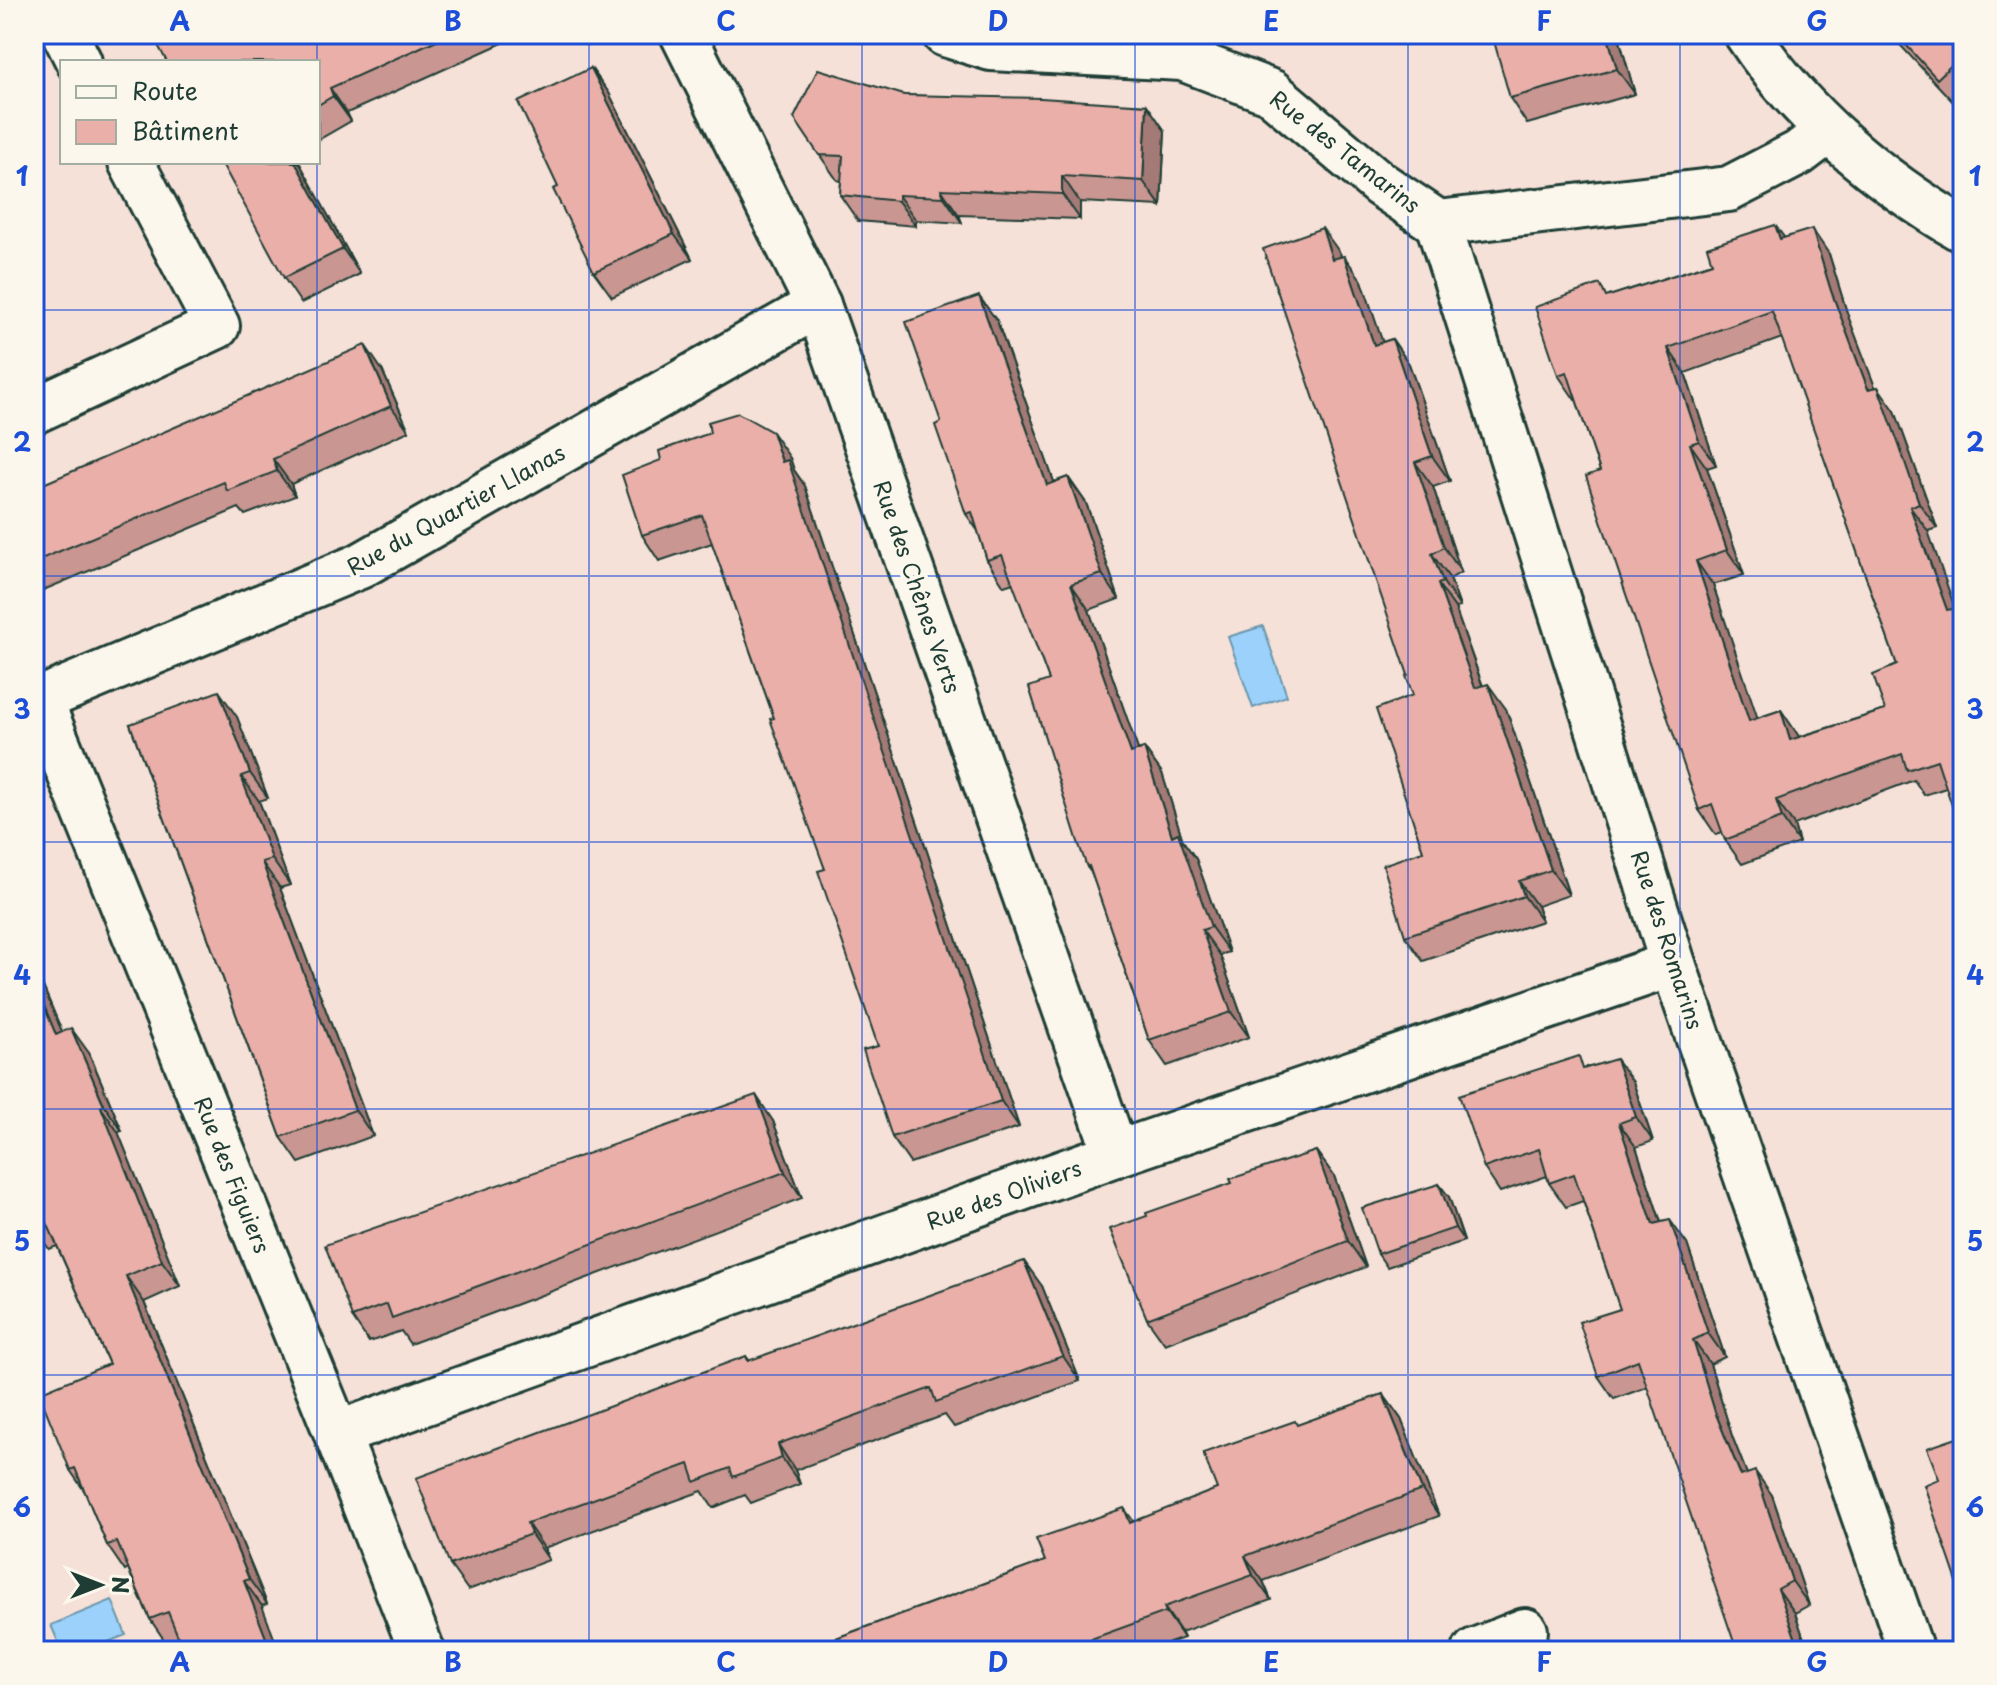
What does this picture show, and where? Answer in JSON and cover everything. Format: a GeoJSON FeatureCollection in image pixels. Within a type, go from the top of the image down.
{"type":"FeatureCollection","features":[{"type":"Feature","properties":{"kind":"street"},"geometry":{"type":"LineString","coordinates":[[65,34],[78,60]]}},
{"type":"Feature","properties":{"kind":"street","name":"Rue des Chênes Verts"},"geometry":{"type":"LineString","coordinates":[[683,34],[818,305],[1116,1154]]}},
{"type":"Feature","properties":{"kind":"street","name":"Rue des Tamarins"},"geometry":{"type":"LineString","coordinates":[[945,34],[991,48],[1182,58],[1271,92],[1380,184],[1438,223],[1729,189],[1799,153],[1828,131]]}},
{"type":"Feature","properties":{"kind":"street"},"geometry":{"type":"LineString","coordinates":[[1747,34],[1763,58],[1828,131],[1919,204],[1963,230]]}},
{"type":"Feature","properties":{"kind":"street"},"geometry":{"type":"LineString","coordinates":[[34,411],[217,326],[132,164]]}},
{"type":"Feature","properties":{"kind":"street","name":"Rue des Romarins"},"geometry":{"type":"LineString","coordinates":[[1438,223],[1673,964],[1911,1651]]}},
{"type":"Feature","properties":{"kind":"street","name":"Rue du Quartier Llanas"},"geometry":{"type":"LineString","coordinates":[[37,701],[360,566],[818,305]]}},
{"type":"Feature","properties":{"kind":"street","name":"Rue des Figuiers"},"geometry":{"type":"LineString","coordinates":[[37,701],[337,1434],[422,1651]]}},
{"type":"Feature","properties":{"kind":"street","name":"Rue des Oliviers"},"geometry":{"type":"LineString","coordinates":[[337,1434],[1116,1154],[1673,964]]}},
{"type":"Feature","properties":{"kind":"street"},"geometry":{"type":"LineString","coordinates":[[1475,1651],[1525,1631]]}},
{"type":"Feature","properties":{"kind":"water"},"geometry":{"type":"Polygon","coordinates":[[[1263,626],[1287,696],[1253,708],[1228,637],[1263,626]]]}},
{"type":"Feature","properties":{"kind":"water"},"geometry":{"type":"Polygon","coordinates":[[[112,1600],[126,1635],[85,1651],[62,1651],[51,1625],[112,1600]]]}},
{"type":"Feature","properties":{"kind":"building"},"geometry":{"type":"Polygon","coordinates":[[[152,34],[227,34],[229,37],[251,34],[255,40],[266,34],[450,34],[330,88],[333,96],[320,104],[320,60],[166,60],[152,34]]]}},
{"type":"Feature","properties":{"kind":"building"},"geometry":{"type":"Polygon","coordinates":[[[1492,34],[1607,34],[1617,69],[1510,98],[1492,34]]]}},
{"type":"Feature","properties":{"kind":"building"},"geometry":{"type":"Polygon","coordinates":[[[1896,34],[1963,34],[1963,54],[1937,79],[1896,34]]]}},
{"type":"Feature","properties":{"kind":"building"},"geometry":{"type":"Polygon","coordinates":[[[591,68],[674,234],[594,272],[553,189],[558,187],[518,102],[591,68]]]}},
{"type":"Feature","properties":{"kind":"building"},"geometry":{"type":"Polygon","coordinates":[[[818,69],[904,95],[1041,98],[1147,105],[1143,181],[1062,176],[1062,194],[941,189],[944,197],[898,195],[898,201],[840,195],[843,156],[819,155],[794,118],[818,69]]]}},
{"type":"Feature","properties":{"kind":"building"},"geometry":{"type":"Polygon","coordinates":[[[222,164],[296,164],[343,249],[284,278],[222,164]]]}},
{"type":"Feature","properties":{"kind":"building"},"geometry":{"type":"Polygon","coordinates":[[[1775,225],[1780,239],[1812,229],[1831,291],[1868,389],[1878,387],[1899,445],[1919,503],[1910,507],[1947,610],[1959,608],[1963,620],[1963,839],[1937,760],[1907,770],[1902,754],[1776,800],[1782,818],[1725,840],[1712,804],[1699,810],[1586,476],[1600,471],[1567,372],[1558,375],[1535,307],[1600,284],[1606,297],[1712,263],[1707,247],[1775,225]],[[1772,311],[1668,348],[1699,441],[1690,444],[1727,550],[1696,561],[1749,721],[1781,710],[1790,740],[1885,710],[1873,675],[1897,665],[1772,311]]]}},
{"type":"Feature","properties":{"kind":"building"},"geometry":{"type":"Polygon","coordinates":[[[1322,228],[1332,259],[1344,256],[1374,345],[1392,339],[1432,456],[1415,462],[1444,547],[1432,554],[1443,582],[1438,584],[1475,688],[1488,684],[1551,870],[1519,881],[1524,896],[1405,936],[1383,865],[1423,851],[1376,709],[1413,695],[1263,249],[1322,228]]]}},
{"type":"Feature","properties":{"kind":"building"},"geometry":{"type":"Polygon","coordinates":[[[979,296],[1047,485],[1068,477],[1102,574],[1071,584],[1131,753],[1144,748],[1172,836],[1178,833],[1211,927],[1202,930],[1231,1012],[1149,1040],[1077,839],[1029,687],[1049,680],[1002,555],[987,560],[972,512],[966,514],[935,425],[941,422],[906,322],[979,296]]]}},
{"type":"Feature","properties":{"kind":"building"},"geometry":{"type":"Polygon","coordinates":[[[365,345],[391,406],[273,459],[277,471],[227,491],[224,482],[34,562],[34,488],[365,345]]]}},
{"type":"Feature","properties":{"kind":"building"},"geometry":{"type":"Polygon","coordinates":[[[738,413],[772,432],[782,462],[788,460],[1001,1101],[892,1137],[863,1050],[878,1046],[818,871],[825,869],[770,719],[774,718],[702,515],[642,535],[622,475],[661,460],[659,451],[710,433],[708,422],[738,413]]]}},
{"type":"Feature","properties":{"kind":"building"},"geometry":{"type":"Polygon","coordinates":[[[219,691],[250,773],[241,776],[272,859],[262,862],[355,1110],[281,1137],[130,724],[219,691]]]}},
{"type":"Feature","properties":{"kind":"building"},"geometry":{"type":"Polygon","coordinates":[[[34,982],[56,1035],[71,1028],[104,1105],[101,1107],[162,1261],[126,1276],[249,1579],[244,1581],[271,1651],[184,1651],[168,1612],[150,1619],[117,1542],[107,1545],[75,1468],[70,1470],[39,1393],[109,1364],[45,1218],[34,1223],[34,982]]]}},
{"type":"Feature","properties":{"kind":"building"},"geometry":{"type":"Polygon","coordinates":[[[1579,1056],[1583,1069],[1616,1059],[1636,1117],[1619,1123],[1653,1224],[1670,1220],[1708,1333],[1693,1340],[1715,1412],[1741,1476],[1755,1471],[1792,1581],[1778,1589],[1800,1651],[1737,1651],[1638,1360],[1598,1376],[1579,1322],[1620,1309],[1574,1174],[1549,1183],[1539,1149],[1484,1168],[1459,1095],[1579,1056]]]}},
{"type":"Feature","properties":{"kind":"building"},"geometry":{"type":"Polygon","coordinates":[[[756,1095],[785,1172],[392,1318],[387,1304],[352,1317],[325,1245],[756,1095]]]}},
{"type":"Feature","properties":{"kind":"building"},"geometry":{"type":"Polygon","coordinates":[[[1316,1151],[1348,1241],[1147,1319],[1110,1229],[1232,1183],[1230,1179],[1316,1151]]]}},
{"type":"Feature","properties":{"kind":"building"},"geometry":{"type":"Polygon","coordinates":[[[1439,1184],[1455,1228],[1378,1254],[1362,1208],[1439,1184]]]}},
{"type":"Feature","properties":{"kind":"building"},"geometry":{"type":"Polygon","coordinates":[[[1024,1261],[1063,1356],[936,1402],[931,1388],[778,1444],[782,1458],[733,1477],[730,1468],[695,1482],[689,1464],[527,1523],[531,1534],[450,1565],[416,1478],[746,1356],[748,1361],[1024,1261]]]}},
{"type":"Feature","properties":{"kind":"building"},"geometry":{"type":"Polygon","coordinates":[[[1383,1394],[1422,1490],[1245,1556],[1253,1575],[1164,1607],[1166,1612],[1058,1651],[801,1651],[1045,1561],[1036,1539],[1124,1508],[1130,1523],[1217,1489],[1203,1453],[1295,1421],[1297,1425],[1383,1394]]]}},
{"type":"Feature","properties":{"kind":"building"},"geometry":{"type":"Polygon","coordinates":[[[1963,1436],[1963,1599],[1924,1485],[1939,1479],[1927,1448],[1963,1436]]]}}]}
